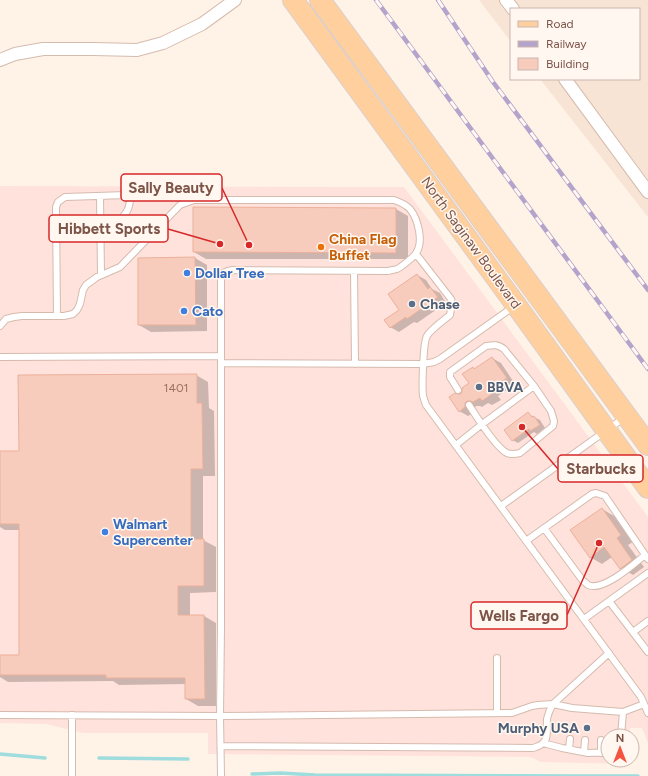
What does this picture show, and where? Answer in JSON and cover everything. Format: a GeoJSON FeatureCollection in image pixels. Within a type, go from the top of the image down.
{"type":"FeatureCollection","features":[{"type":"Feature","properties":{"kind":"main road","name":"North Saginaw Boulevard"},"geometry":{"type":"LineString","coordinates":[[293,0],[648,488]]}},
{"type":"Feature","properties":{"kind":"main road","name":"North Saginaw Boulevard"},"geometry":{"type":"LineString","coordinates":[[320,0],[648,445]]}},
{"type":"Feature","properties":{"kind":"street"},"geometry":{"type":"LineString","coordinates":[[0,60],[15,54],[43,49],[137,50],[163,43],[202,24],[235,0]]}},
{"type":"Feature","properties":{"kind":"street"},"geometry":{"type":"LineString","coordinates":[[506,0],[512,8]]}},
{"type":"Feature","properties":{"kind":"street"},"geometry":{"type":"LineString","coordinates":[[566,80],[648,192]]}},
{"type":"Feature","properties":{"kind":"lane"},"geometry":{"type":"LineString","coordinates":[[57,316],[56,207],[58,202],[65,197],[127,195],[130,198],[129,209],[124,216],[100,232]]}},
{"type":"Feature","properties":{"kind":"lane"},"geometry":{"type":"LineString","coordinates":[[100,196],[101,275]]}},
{"type":"Feature","properties":{"kind":"lane"},"geometry":{"type":"LineString","coordinates":[[0,326],[6,319],[14,317],[64,316],[73,314],[80,304],[83,290],[91,280],[120,267],[180,205],[194,200],[394,200],[403,203],[410,209],[419,226],[420,236],[416,254],[397,269],[388,271],[233,270],[223,274],[221,278],[221,776]]}},
{"type":"Feature","properties":{"kind":"lane"},"geometry":{"type":"LineString","coordinates":[[416,254],[451,299],[452,303],[450,315],[428,334],[425,339],[423,395],[426,405],[641,697],[648,713]]}},
{"type":"Feature","properties":{"kind":"lane"},"geometry":{"type":"LineString","coordinates":[[354,271],[354,364]]}},
{"type":"Feature","properties":{"kind":"lane"},"geometry":{"type":"LineString","coordinates":[[221,363],[423,364],[434,362],[440,360],[516,305]]}},
{"type":"Feature","properties":{"kind":"lane"},"geometry":{"type":"LineString","coordinates":[[458,390],[450,377],[450,372],[486,346],[500,346],[534,386],[551,411],[554,421],[553,426],[520,453],[507,453],[501,449],[481,425],[469,405]]}},
{"type":"Feature","properties":{"kind":"lane"},"geometry":{"type":"LineString","coordinates":[[0,356],[221,356]]}},
{"type":"Feature","properties":{"kind":"lane"},"geometry":{"type":"LineString","coordinates":[[456,445],[534,386]]}},
{"type":"Feature","properties":{"kind":"lane"},"geometry":{"type":"LineString","coordinates":[[501,506],[627,416]]}},
{"type":"Feature","properties":{"kind":"lane"},"geometry":{"type":"LineString","coordinates":[[526,541],[544,528],[592,494],[596,493],[605,496],[646,557],[622,574],[602,584],[592,586],[587,585],[544,528]]}},
{"type":"Feature","properties":{"kind":"lane"},"geometry":{"type":"LineString","coordinates":[[584,619],[648,573]]}},
{"type":"Feature","properties":{"kind":"lane"},"geometry":{"type":"LineString","coordinates":[[609,601],[648,652]]}},
{"type":"Feature","properties":{"kind":"lane"},"geometry":{"type":"LineString","coordinates":[[633,632],[648,621]]}},
{"type":"Feature","properties":{"kind":"lane"},"geometry":{"type":"LineString","coordinates":[[221,746],[533,748],[543,743],[546,738],[548,713],[553,704],[609,653]]}},
{"type":"Feature","properties":{"kind":"lane"},"geometry":{"type":"LineString","coordinates":[[497,658],[497,713]]}},
{"type":"Feature","properties":{"kind":"lane"},"geometry":{"type":"LineString","coordinates":[[0,715],[220,716],[512,713],[532,706],[553,704],[572,708],[588,709],[603,713],[623,712],[644,704]]}},
{"type":"Feature","properties":{"kind":"lane"},"geometry":{"type":"LineString","coordinates":[[571,715],[572,708]]}},
{"type":"Feature","properties":{"kind":"lane"},"geometry":{"type":"LineString","coordinates":[[587,716],[588,709]]}},
{"type":"Feature","properties":{"kind":"lane"},"geometry":{"type":"LineString","coordinates":[[622,728],[623,712]]}},
{"type":"Feature","properties":{"kind":"lane"},"geometry":{"type":"LineString","coordinates":[[72,715],[72,776]]}},
{"type":"Feature","properties":{"kind":"lane"},"geometry":{"type":"LineString","coordinates":[[569,749],[570,739]]}},
{"type":"Feature","properties":{"kind":"lane"},"geometry":{"type":"LineString","coordinates":[[584,752],[585,740]]}},
{"type":"Feature","properties":{"kind":"lane"},"geometry":{"type":"LineString","coordinates":[[543,743],[584,752],[600,752]]}},
{"type":"Feature","properties":{"kind":"shaded area"},"geometry":{"type":"Polygon","coordinates":[[[479,0],[648,0],[648,217],[541,80],[640,80],[640,8],[510,8],[510,41],[479,0]]]}},
{"type":"Feature","properties":{"kind":"shaded area"},"geometry":{"type":"Polygon","coordinates":[[[0,186],[404,187],[648,517],[648,743],[642,728],[600,728],[600,763],[541,762],[530,757],[208,754],[208,733],[83,733],[46,724],[0,723],[0,186]]]}},
{"type":"Feature","properties":{"kind":"building"},"geometry":{"type":"Polygon","coordinates":[[[193,207],[396,208],[396,253],[193,252],[193,207]]]}},
{"type":"Feature","properties":{"kind":"building"},"geometry":{"type":"Polygon","coordinates":[[[195,257],[196,325],[138,325],[138,258],[195,257]]]}},
{"type":"Feature","properties":{"kind":"building","name":"Chase"},"geometry":{"type":"Polygon","coordinates":[[[417,274],[428,289],[430,287],[438,297],[407,319],[406,317],[390,328],[384,320],[399,310],[388,294],[417,274]]]}},
{"type":"Feature","properties":{"kind":"building","name":"BBVA"},"geometry":{"type":"Polygon","coordinates":[[[492,357],[507,378],[489,390],[492,394],[482,401],[480,398],[473,402],[467,401],[465,403],[465,407],[459,412],[449,397],[455,393],[461,394],[462,388],[469,383],[462,374],[473,367],[474,369],[492,357]]]}},
{"type":"Feature","properties":{"kind":"building","name":"Walmart Supercenter"},"geometry":{"type":"Polygon","coordinates":[[[197,374],[197,403],[202,403],[203,469],[191,469],[191,539],[204,539],[204,586],[178,586],[178,615],[204,615],[205,699],[185,699],[185,678],[106,678],[106,675],[0,675],[0,655],[19,655],[19,524],[0,524],[0,451],[19,451],[18,375],[197,374]]]}},
{"type":"Feature","properties":{"kind":"building"},"geometry":{"type":"Polygon","coordinates":[[[528,412],[532,417],[534,416],[540,425],[530,431],[529,429],[512,441],[504,430],[528,412]]]}},
{"type":"Feature","properties":{"kind":"building"},"geometry":{"type":"Polygon","coordinates":[[[602,508],[621,535],[617,538],[632,560],[620,569],[604,547],[590,558],[570,530],[602,508]]]}},
{"type":"Feature","properties":{"kind":"waterway"},"geometry":{"type":"LineString","coordinates":[[0,754],[45,758]]}},
{"type":"Feature","properties":{"kind":"waterway"},"geometry":{"type":"LineString","coordinates":[[99,758],[188,759]]}},
{"type":"Feature","properties":{"kind":"waterway"},"geometry":{"type":"LineString","coordinates":[[252,774],[574,776]]}},
{"type":"Feature","properties":{"kind":"waterway"},"geometry":{"type":"LineString","coordinates":[[574,776],[638,776]]}},
{"type":"Feature","properties":{"kind":"railway"},"geometry":{"type":"LineString","coordinates":[[376,0],[648,369]]}},
{"type":"Feature","properties":{"kind":"railway"},"geometry":{"type":"LineString","coordinates":[[438,0],[493,82],[648,290]]}},
{"type":"Feature","properties":{"kind":"place","name":"Hibbett Sports"},"geometry":{"type":"Point","coordinates":[220,244]}},
{"type":"Feature","properties":{"kind":"place","name":"Sally Beauty"},"geometry":{"type":"Point","coordinates":[249,245]}},
{"type":"Feature","properties":{"kind":"place","name":"China Flag Buffet"},"geometry":{"type":"Point","coordinates":[321,247]}},
{"type":"Feature","properties":{"kind":"place","name":"Dollar Tree"},"geometry":{"type":"Point","coordinates":[187,273]}},
{"type":"Feature","properties":{"kind":"place","name":"Chase"},"geometry":{"type":"Point","coordinates":[412,304]}},
{"type":"Feature","properties":{"kind":"place","name":"Cato"},"geometry":{"type":"Point","coordinates":[184,311]}},
{"type":"Feature","properties":{"kind":"place","name":"BBVA"},"geometry":{"type":"Point","coordinates":[479,387]}},
{"type":"Feature","properties":{"kind":"place","name":"Starbucks"},"geometry":{"type":"Point","coordinates":[522,427]}},
{"type":"Feature","properties":{"kind":"place","name":"Walmart Supercenter"},"geometry":{"type":"Point","coordinates":[105,532]}},
{"type":"Feature","properties":{"kind":"place","name":"Wells Fargo"},"geometry":{"type":"Point","coordinates":[599,543]}},
{"type":"Feature","properties":{"kind":"place","name":"Murphy USA"},"geometry":{"type":"Point","coordinates":[587,728]}}]}
